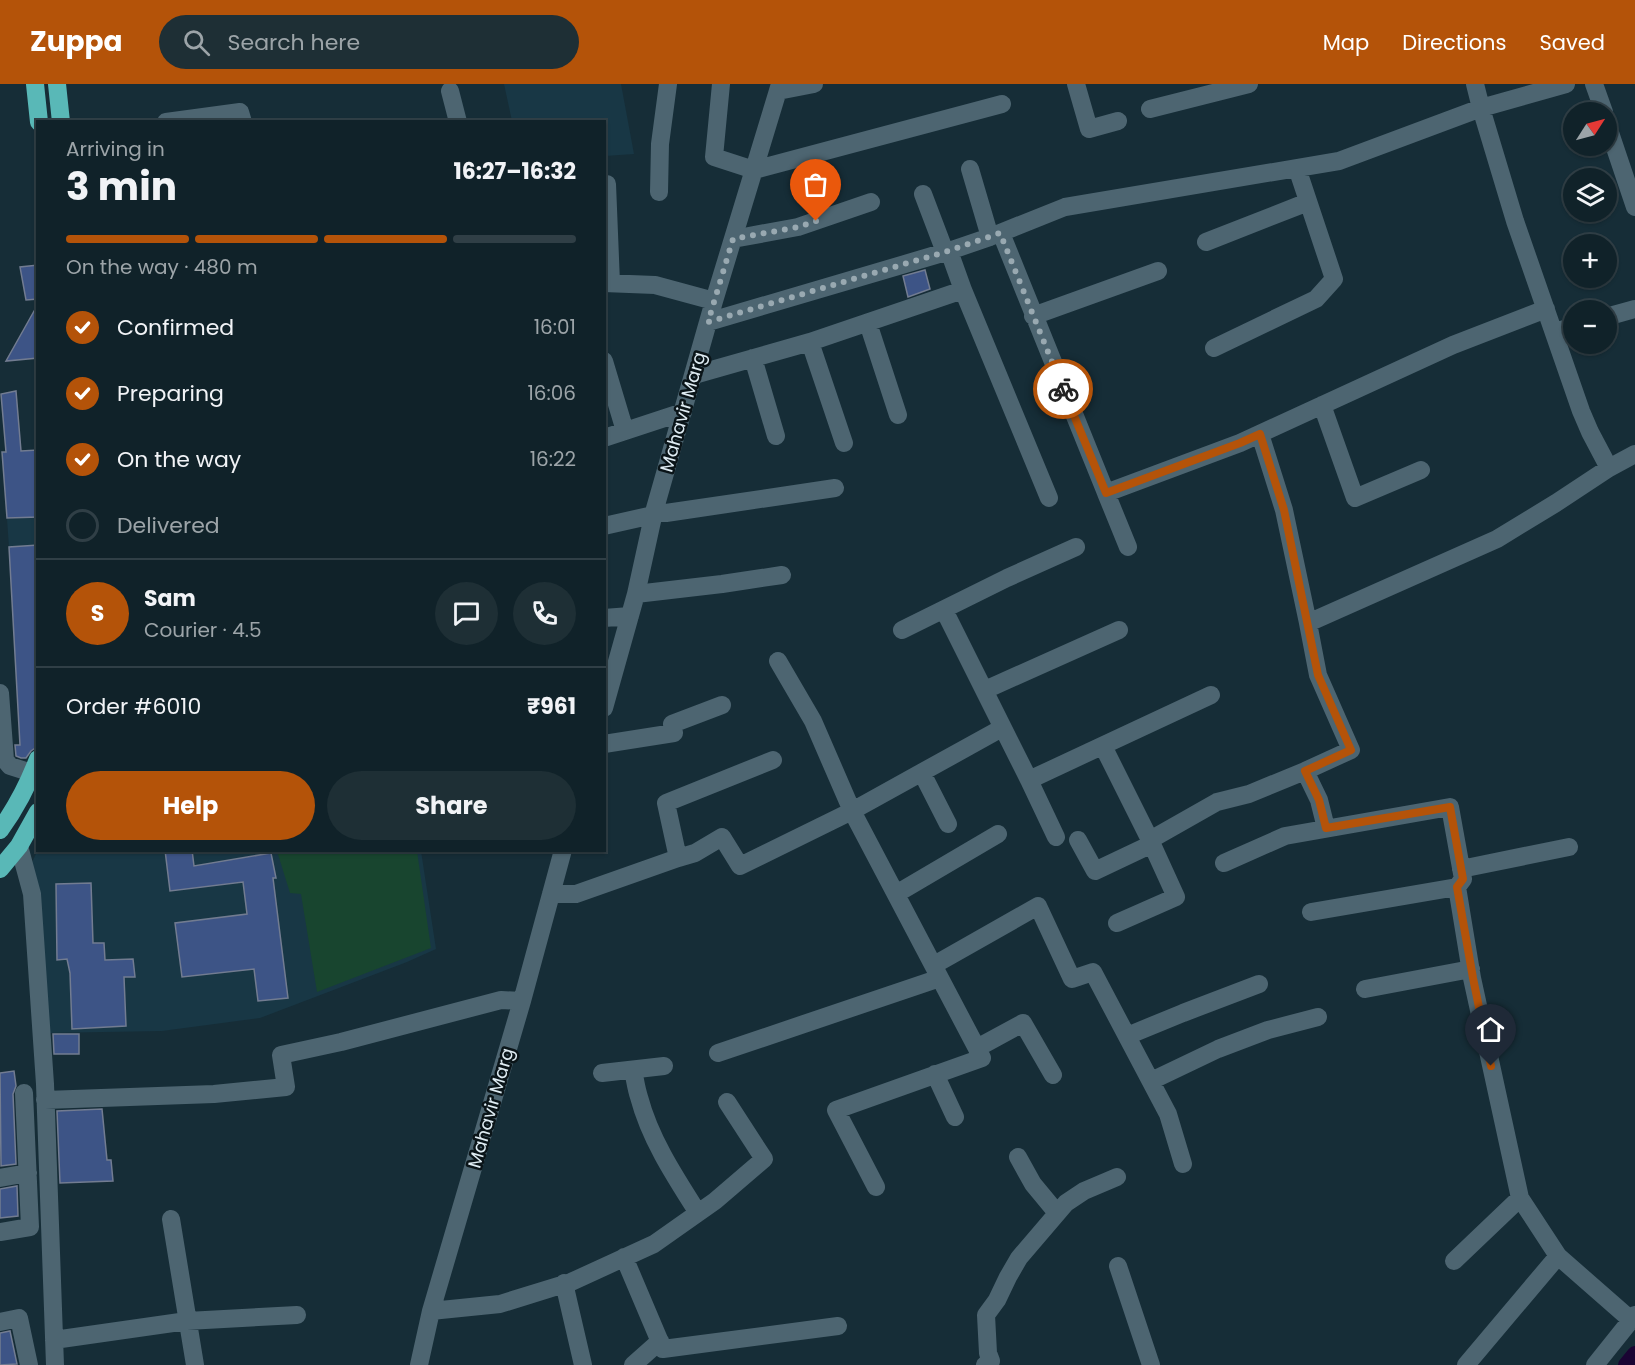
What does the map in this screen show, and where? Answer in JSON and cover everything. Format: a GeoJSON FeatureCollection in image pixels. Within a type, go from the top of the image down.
{"type":"FeatureCollection","features":[{"type":"Feature","properties":{"kind":"highway"},"geometry":{"type":"LineString","coordinates":[[36,84],[39,120]]}},
{"type":"Feature","properties":{"kind":"highway"},"geometry":{"type":"LineString","coordinates":[[57,84],[61,120]]}},
{"type":"Feature","properties":{"kind":"highway"},"geometry":{"type":"LineString","coordinates":[[0,830],[27,786],[35,766]]}},
{"type":"Feature","properties":{"kind":"highway"},"geometry":{"type":"LineString","coordinates":[[0,869],[19,846],[36,816]]}},
{"type":"Feature","properties":{"kind":"street"},"geometry":{"type":"LineString","coordinates":[[659,192],[660,144],[668,84]]}},
{"type":"Feature","properties":{"kind":"street"},"geometry":{"type":"LineString","coordinates":[[721,84],[714,157],[754,170],[1002,104]]}},
{"type":"Feature","properties":{"kind":"street"},"geometry":{"type":"LineString","coordinates":[[779,87],[814,84]]}},
{"type":"Feature","properties":{"kind":"street"},"geometry":{"type":"LineString","coordinates":[[1076,84],[1089,129],[1118,122]]}},
{"type":"Feature","properties":{"kind":"street"},"geometry":{"type":"LineString","coordinates":[[1150,108],[1249,84]]}},
{"type":"Feature","properties":{"kind":"street"},"geometry":{"type":"LineString","coordinates":[[1475,84],[1515,221],[1590,432],[1609,468]]}},
{"type":"Feature","properties":{"kind":"street"},"geometry":{"type":"LineString","coordinates":[[708,322],[947,252],[1065,207],[1339,161],[1481,108],[1566,84]]}},
{"type":"Feature","properties":{"kind":"street"},"geometry":{"type":"LineString","coordinates":[[1594,84],[1600,102]]}},
{"type":"Feature","properties":{"kind":"street","name":"Mahavir Marg"},"geometry":{"type":"LineString","coordinates":[[608,686],[630,616],[654,514],[708,322],[779,87]]}},
{"type":"Feature","properties":{"kind":"street"},"geometry":{"type":"LineString","coordinates":[[450,91],[457,120]]}},
{"type":"Feature","properties":{"kind":"street"},"geometry":{"type":"LineString","coordinates":[[181,120],[240,112],[242,120]]}},
{"type":"Feature","properties":{"kind":"street"},"geometry":{"type":"LineString","coordinates":[[1617,154],[1635,207]]}},
{"type":"Feature","properties":{"kind":"street"},"geometry":{"type":"LineString","coordinates":[[1214,348],[1316,299],[1334,279],[1297,168]]}},
{"type":"Feature","properties":{"kind":"street"},"geometry":{"type":"LineString","coordinates":[[970,169],[995,235],[1033,316],[1128,547]]}},
{"type":"Feature","properties":{"kind":"street"},"geometry":{"type":"LineString","coordinates":[[606,184],[608,184],[608,283],[655,285],[714,301]]}},
{"type":"Feature","properties":{"kind":"street"},"geometry":{"type":"LineString","coordinates":[[923,194],[1049,498]]}},
{"type":"Feature","properties":{"kind":"street"},"geometry":{"type":"LineString","coordinates":[[733,239],[798,227],[871,202]]}},
{"type":"Feature","properties":{"kind":"street"},"geometry":{"type":"LineString","coordinates":[[1206,242],[1308,202]]}},
{"type":"Feature","properties":{"kind":"street"},"geometry":{"type":"LineString","coordinates":[[1033,316],[1158,271]]}},
{"type":"Feature","properties":{"kind":"street"},"geometry":{"type":"LineString","coordinates":[[694,375],[810,342],[963,290]]}},
{"type":"Feature","properties":{"kind":"street"},"geometry":{"type":"LineString","coordinates":[[1106,493],[1240,443],[1453,345],[1546,309]]}},
{"type":"Feature","properties":{"kind":"street"},"geometry":{"type":"LineString","coordinates":[[1617,314],[1635,309]]}},
{"type":"Feature","properties":{"kind":"street"},"geometry":{"type":"LineString","coordinates":[[868,323],[897,415]]}},
{"type":"Feature","properties":{"kind":"street"},"geometry":{"type":"LineString","coordinates":[[1554,332],[1563,329]]}},
{"type":"Feature","properties":{"kind":"street"},"geometry":{"type":"LineString","coordinates":[[810,342],[844,443]]}},
{"type":"Feature","properties":{"kind":"street"},"geometry":{"type":"LineString","coordinates":[[753,358],[776,436]]}},
{"type":"Feature","properties":{"kind":"street"},"geometry":{"type":"LineString","coordinates":[[606,368],[625,431]]}},
{"type":"Feature","properties":{"kind":"street"},"geometry":{"type":"LineString","coordinates":[[1322,405],[1355,498],[1421,470]]}},
{"type":"Feature","properties":{"kind":"street"},"geometry":{"type":"LineString","coordinates":[[606,437],[683,412]]}},
{"type":"Feature","properties":{"kind":"street"},"geometry":{"type":"LineString","coordinates":[[1078,840],[1095,871],[1151,842],[1217,802],[1248,794],[1351,750],[1318,675],[1284,510],[1260,434]]}},
{"type":"Feature","properties":{"kind":"street"},"geometry":{"type":"LineString","coordinates":[[1308,623],[1497,539],[1635,454]]}},
{"type":"Feature","properties":{"kind":"street"},"geometry":{"type":"LineString","coordinates":[[606,525],[654,514],[835,488]]}},
{"type":"Feature","properties":{"kind":"street"},"geometry":{"type":"LineString","coordinates":[[902,630],[1076,547]]}},
{"type":"Feature","properties":{"kind":"street"},"geometry":{"type":"LineString","coordinates":[[636,594],[782,574]]}},
{"type":"Feature","properties":{"kind":"street"},"geometry":{"type":"LineString","coordinates":[[944,610],[1056,837]]}},
{"type":"Feature","properties":{"kind":"street"},"geometry":{"type":"LineString","coordinates":[[606,618],[630,616]]}},
{"type":"Feature","properties":{"kind":"street"},"geometry":{"type":"LineString","coordinates":[[985,690],[1119,630]]}},
{"type":"Feature","properties":{"kind":"street"},"geometry":{"type":"LineString","coordinates":[[778,661],[813,721],[852,811],[982,1058],[836,1110],[876,1187]]}},
{"type":"Feature","properties":{"kind":"street"},"geometry":{"type":"LineString","coordinates":[[0,693],[5,760],[10,766],[35,766]]}},
{"type":"Feature","properties":{"kind":"street"},"geometry":{"type":"LineString","coordinates":[[1029,780],[1211,695]]}},
{"type":"Feature","properties":{"kind":"street"},"geometry":{"type":"LineString","coordinates":[[606,744],[674,733],[672,724],[722,705]]}},
{"type":"Feature","properties":{"kind":"street"},"geometry":{"type":"LineString","coordinates":[[551,894],[576,894],[695,853],[722,837],[740,866],[852,811],[1002,728]]}},
{"type":"Feature","properties":{"kind":"street"},"geometry":{"type":"LineString","coordinates":[[1103,746],[1176,897],[1117,923]]}},
{"type":"Feature","properties":{"kind":"street"},"geometry":{"type":"LineString","coordinates":[[678,858],[666,803],[773,760]]}},
{"type":"Feature","properties":{"kind":"street"},"geometry":{"type":"LineString","coordinates":[[1305,771],[1319,800],[1326,828]]}},
{"type":"Feature","properties":{"kind":"street"},"geometry":{"type":"LineString","coordinates":[[922,773],[948,824]]}},
{"type":"Feature","properties":{"kind":"street"},"geometry":{"type":"LineString","coordinates":[[1224,863],[1285,836],[1450,807],[1471,969],[1520,1198],[1558,1256],[1633,1317],[1594,1365]]}},
{"type":"Feature","properties":{"kind":"street"},"geometry":{"type":"LineString","coordinates":[[896,894],[998,834]]}},
{"type":"Feature","properties":{"kind":"street"},"geometry":{"type":"LineString","coordinates":[[19,846],[32,894],[45,1100],[55,1365]]}},
{"type":"Feature","properties":{"kind":"street"},"geometry":{"type":"LineString","coordinates":[[1311,912],[1459,878],[1569,847]]}},
{"type":"Feature","properties":{"kind":"street","name":"Mahavir Marg"},"geometry":{"type":"LineString","coordinates":[[419,1365],[431,1311],[522,1001],[562,852]]}},
{"type":"Feature","properties":{"kind":"street"},"geometry":{"type":"LineString","coordinates":[[718,1053],[937,972],[1038,906],[1072,979],[1094,972],[1168,1114],[1183,1164]]}},
{"type":"Feature","properties":{"kind":"street"},"geometry":{"type":"LineString","coordinates":[[1365,989],[1471,969]]}},
{"type":"Feature","properties":{"kind":"street"},"geometry":{"type":"LineString","coordinates":[[1127,1036],[1259,984]]}},
{"type":"Feature","properties":{"kind":"street"},"geometry":{"type":"LineString","coordinates":[[45,1100],[214,1094],[286,1087],[281,1055],[341,1042],[501,1000],[522,1001]]}},
{"type":"Feature","properties":{"kind":"street"},"geometry":{"type":"LineString","coordinates":[[1151,1081],[1218,1049],[1268,1030],[1318,1017]]}},
{"type":"Feature","properties":{"kind":"street"},"geometry":{"type":"LineString","coordinates":[[977,1048],[1023,1023],[1053,1075]]}},
{"type":"Feature","properties":{"kind":"street"},"geometry":{"type":"LineString","coordinates":[[602,1073],[664,1066]]}},
{"type":"Feature","properties":{"kind":"street"},"geometry":{"type":"LineString","coordinates":[[633,1070],[639,1099],[653,1136],[676,1179],[698,1213]]}},
{"type":"Feature","properties":{"kind":"street"},"geometry":{"type":"LineString","coordinates":[[935,1074],[955,1117]]}},
{"type":"Feature","properties":{"kind":"street"},"geometry":{"type":"LineString","coordinates":[[0,1232],[30,1227],[24,1093]]}},
{"type":"Feature","properties":{"kind":"street"},"geometry":{"type":"LineString","coordinates":[[431,1311],[500,1304],[571,1282],[654,1244],[715,1201],[764,1159],[728,1101]]}},
{"type":"Feature","properties":{"kind":"street"},"geometry":{"type":"LineString","coordinates":[[1018,1157],[1033,1184],[1057,1213]]}},
{"type":"Feature","properties":{"kind":"street"},"geometry":{"type":"LineString","coordinates":[[0,1178],[27,1173]]}},
{"type":"Feature","properties":{"kind":"street"},"geometry":{"type":"LineString","coordinates":[[986,1365],[991,1361],[988,1353],[986,1315],[998,1300],[1019,1258],[1066,1203],[1084,1191],[1117,1177]]}},
{"type":"Feature","properties":{"kind":"street"},"geometry":{"type":"LineString","coordinates":[[1454,1262],[1520,1198]]}},
{"type":"Feature","properties":{"kind":"street"},"geometry":{"type":"LineString","coordinates":[[171,1219],[195,1365]]}},
{"type":"Feature","properties":{"kind":"street"},"geometry":{"type":"LineString","coordinates":[[1466,1365],[1558,1256]]}},
{"type":"Feature","properties":{"kind":"street"},"geometry":{"type":"LineString","coordinates":[[624,1257],[663,1349],[838,1326]]}},
{"type":"Feature","properties":{"kind":"street"},"geometry":{"type":"LineString","coordinates":[[1118,1266],[1151,1365]]}},
{"type":"Feature","properties":{"kind":"street"},"geometry":{"type":"LineString","coordinates":[[564,1283],[583,1365]]}},
{"type":"Feature","properties":{"kind":"street"},"geometry":{"type":"LineString","coordinates":[[54,1340],[187,1321],[297,1315]]}},
{"type":"Feature","properties":{"kind":"street"},"geometry":{"type":"LineString","coordinates":[[0,1322],[19,1318],[29,1365]]}},
{"type":"Feature","properties":{"kind":"street"},"geometry":{"type":"LineString","coordinates":[[633,1365],[660,1341]]}},
{"type":"Feature","properties":{"kind":"shaded area"},"geometry":{"type":"Polygon","coordinates":[[[504,84],[621,84],[634,154],[606,156],[606,120],[512,120],[504,84]]]}},
{"type":"Feature","properties":{"kind":"shaded area"},"geometry":{"type":"Polygon","coordinates":[[[36,517],[36,545],[9,547],[7,519],[36,517]]]}},
{"type":"Feature","properties":{"kind":"shaded area"},"geometry":{"type":"Polygon","coordinates":[[[37,852],[421,852],[436,949],[260,1018],[162,1031],[46,1033],[31,864],[37,852]]]}},
{"type":"Feature","properties":{"kind":"green space"},"geometry":{"type":"Polygon","coordinates":[[[277,852],[417,852],[431,948],[317,992],[301,894],[290,893],[277,852]]]}},
{"type":"Feature","properties":{"kind":"building"},"geometry":{"type":"Polygon","coordinates":[[[36,265],[36,299],[26,300],[20,267],[36,265]]]}},
{"type":"Feature","properties":{"kind":"building"},"geometry":{"type":"Polygon","coordinates":[[[925,270],[930,289],[908,297],[903,276],[925,270]]]}},
{"type":"Feature","properties":{"kind":"building"},"geometry":{"type":"Polygon","coordinates":[[[36,308],[36,358],[6,361],[36,308]]]}},
{"type":"Feature","properties":{"kind":"building"},"geometry":{"type":"Polygon","coordinates":[[[16,391],[21,451],[36,450],[36,517],[7,518],[2,452],[6,452],[1,394],[16,391]]]}},
{"type":"Feature","properties":{"kind":"building"},"geometry":{"type":"Polygon","coordinates":[[[36,545],[36,747],[26,758],[16,756],[15,745],[20,745],[9,547],[36,545]]]}},
{"type":"Feature","properties":{"kind":"building"},"geometry":{"type":"Polygon","coordinates":[[[165,852],[192,852],[194,866],[271,853],[276,878],[273,878],[288,998],[258,1001],[254,969],[182,977],[175,923],[247,914],[243,882],[170,891],[165,852]]]}},
{"type":"Feature","properties":{"kind":"building"},"geometry":{"type":"Polygon","coordinates":[[[91,883],[93,943],[104,943],[105,960],[133,959],[135,977],[124,977],[126,1026],[72,1029],[70,973],[67,959],[57,960],[56,884],[91,883]]]}},
{"type":"Feature","properties":{"kind":"building"},"geometry":{"type":"Polygon","coordinates":[[[53,1034],[79,1034],[79,1054],[54,1054],[53,1034]]]}},
{"type":"Feature","properties":{"kind":"building"},"geometry":{"type":"Polygon","coordinates":[[[14,1071],[16,1164],[1,1166],[0,1073],[14,1071]]]}},
{"type":"Feature","properties":{"kind":"building"},"geometry":{"type":"Polygon","coordinates":[[[102,1109],[107,1160],[111,1160],[113,1181],[60,1183],[57,1111],[102,1109]]]}},
{"type":"Feature","properties":{"kind":"building"},"geometry":{"type":"Polygon","coordinates":[[[17,1186],[18,1216],[0,1218],[0,1189],[17,1186]]]}},
{"type":"Feature","properties":{"kind":"building"},"geometry":{"type":"Polygon","coordinates":[[[10,1331],[17,1364],[0,1365],[0,1333],[10,1331]]]}},
{"type":"Feature","properties":{"kind":"waterway"},"geometry":{"type":"LineString","coordinates":[[1626,1365],[1635,1354]]}},
{"type":"Feature","properties":{"kind":"way so far"},"geometry":{"type":"LineString","coordinates":[[816,221],[798,227],[733,239],[708,322],[945,252],[1000,233],[1063,389]]}},
{"type":"Feature","properties":{"kind":"route"},"geometry":{"type":"LineString","coordinates":[[1063,389],[1106,493],[1260,434],[1284,510],[1318,675],[1351,750],[1305,771],[1319,800],[1326,828],[1450,807],[1463,879],[1457,887],[1491,1066]]}}]}
